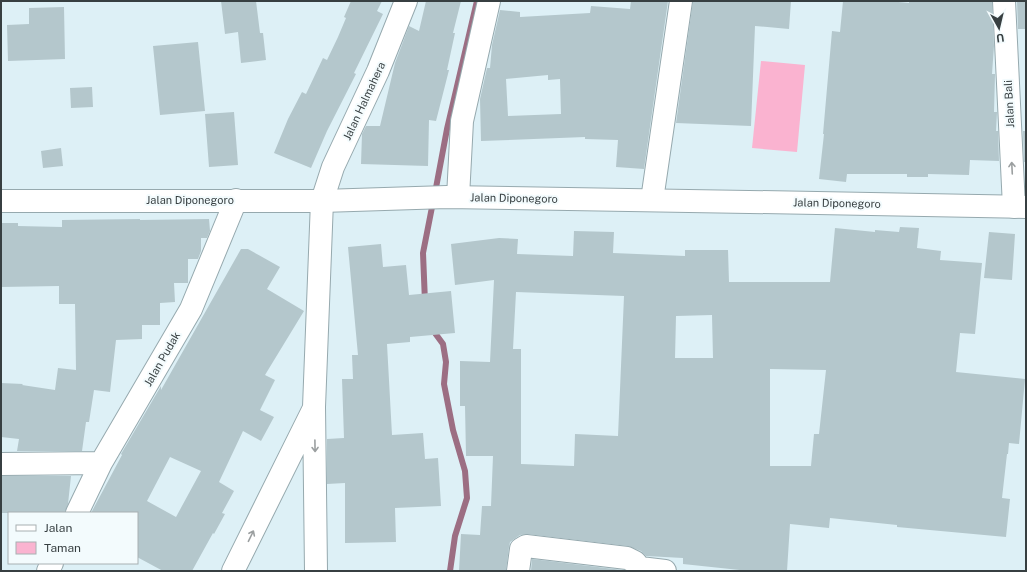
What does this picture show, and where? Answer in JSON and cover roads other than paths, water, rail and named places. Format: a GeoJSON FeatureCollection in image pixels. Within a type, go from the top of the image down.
{"type":"FeatureCollection","features":[{"type":"Feature","properties":{"kind":"main road","name":"Jalan Halmahera"},"geometry":{"type":"LineString","coordinates":[[316,571],[314,407],[322,201],[333,167],[378,71],[406,1]]}},
{"type":"Feature","properties":{"kind":"main road"},"geometry":{"type":"LineString","coordinates":[[453,197],[462,122],[489,1]]}},
{"type":"Feature","properties":{"kind":"main road"},"geometry":{"type":"LineString","coordinates":[[652,200],[681,1]]}},
{"type":"Feature","properties":{"kind":"main road","name":"Jalan Bali"},"geometry":{"type":"LineString","coordinates":[[1004,1],[1020,207]]}},
{"type":"Feature","properties":{"kind":"main road","name":"Jalan Diponegoro"},"geometry":{"type":"LineString","coordinates":[[1,201],[322,201],[453,197],[1020,207]]}},
{"type":"Feature","properties":{"kind":"main road","name":"Jalan Pudak"},"geometry":{"type":"LineString","coordinates":[[77,512],[101,463],[191,309],[236,200]]}},
{"type":"Feature","properties":{"kind":"main road"},"geometry":{"type":"LineString","coordinates":[[233,571],[314,407]]}},
{"type":"Feature","properties":{"kind":"main road"},"geometry":{"type":"LineString","coordinates":[[1,464],[101,463]]}},
{"type":"Feature","properties":{"kind":"main road"},"geometry":{"type":"LineString","coordinates":[[518,571],[521,549],[526,546],[627,558],[635,562],[639,569],[665,571]]}},
{"type":"Feature","properties":{"kind":"waterway"},"geometry":{"type":"LineString","coordinates":[[435,193],[447,129],[477,1]]}},
{"type":"Feature","properties":{"kind":"waterway"},"geometry":{"type":"LineString","coordinates":[[425,302],[423,253],[433,202]]}},
{"type":"Feature","properties":{"kind":"waterway"},"geometry":{"type":"LineString","coordinates":[[432,329],[443,344],[446,362],[444,384],[453,430],[465,471],[467,498],[455,536],[450,571]]}}]}
